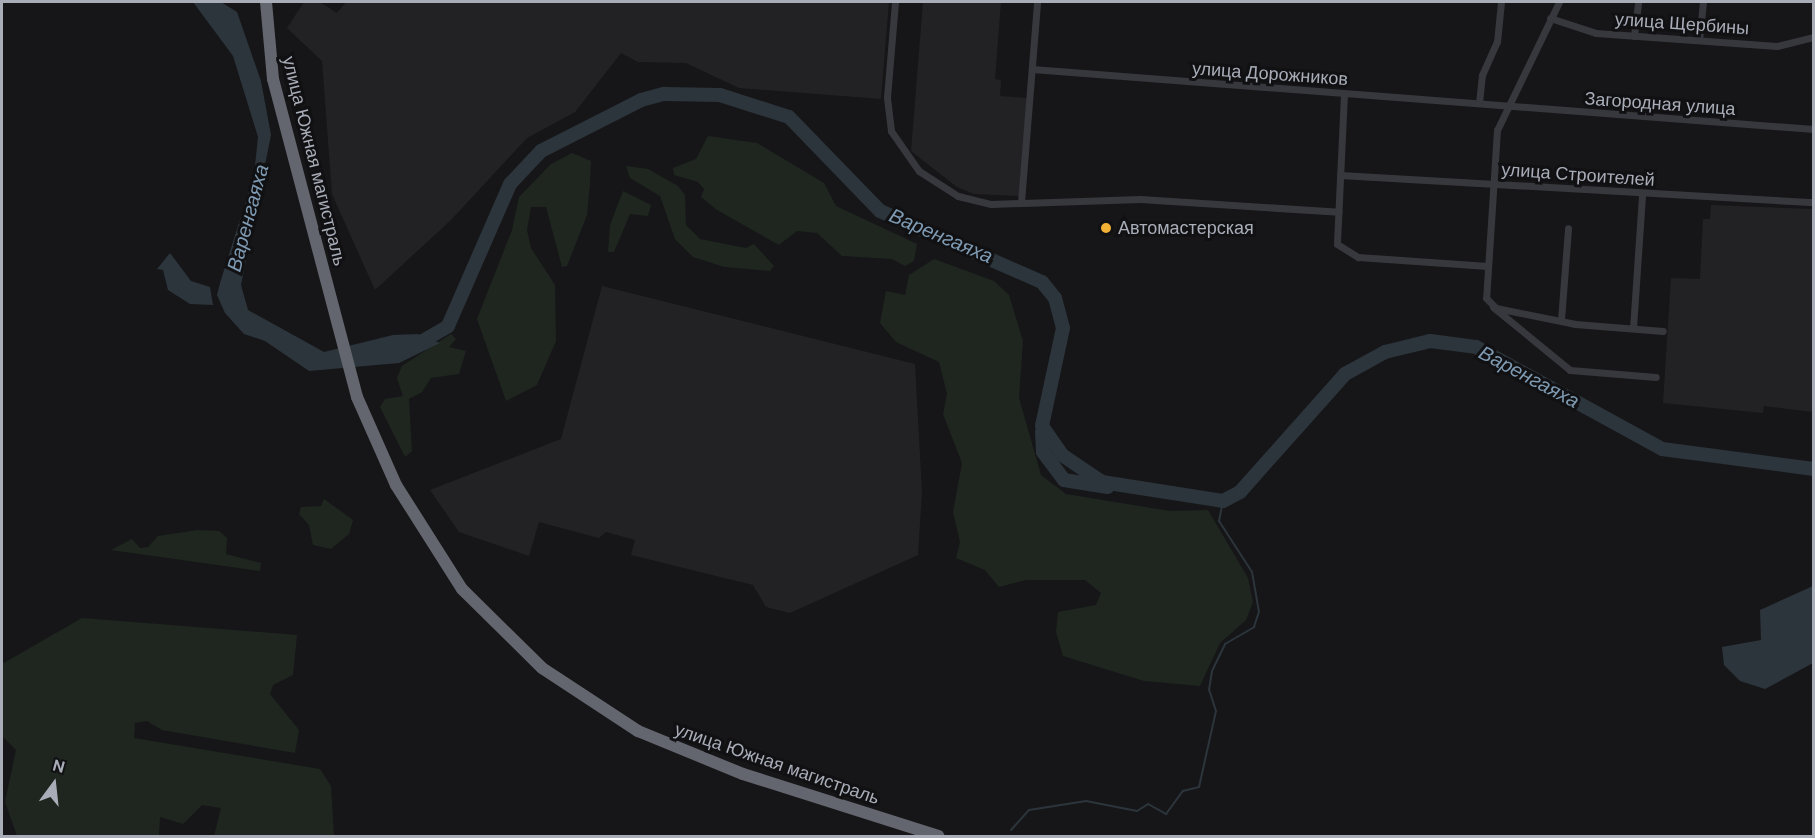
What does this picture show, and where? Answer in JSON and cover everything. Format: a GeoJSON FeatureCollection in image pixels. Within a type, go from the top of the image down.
{"type":"FeatureCollection","features":[{"type":"Feature","properties":{"kind":"highway","name":"улица Южная магистраль"},"geometry":{"type":"LineString","coordinates":[[266,2],[273,79],[352,378],[372,436],[424,536],[485,615],[542,668],[605,714],[669,746],[938,837]]}},
{"type":"Feature","properties":{"kind":"street"},"geometry":{"type":"LineString","coordinates":[[895,2],[887,110],[901,151],[919,171],[958,196],[991,204],[1020,202],[1208,204],[1339,212]]}},
{"type":"Feature","properties":{"kind":"street"},"geometry":{"type":"LineString","coordinates":[[1020,202],[1037,2]]}},
{"type":"Feature","properties":{"kind":"street"},"geometry":{"type":"LineString","coordinates":[[1479,103],[1482,75],[1497,42],[1501,2]]}},
{"type":"Feature","properties":{"kind":"street"},"geometry":{"type":"LineString","coordinates":[[1559,2],[1505,108],[1497,130],[1488,266],[1490,304],[1570,370],[1656,377]]}},
{"type":"Feature","properties":{"kind":"street"},"geometry":{"type":"LineString","coordinates":[[1634,36],[1638,2]]}},
{"type":"Feature","properties":{"kind":"street"},"geometry":{"type":"LineString","coordinates":[[1699,40],[1703,2]]}},
{"type":"Feature","properties":{"kind":"street","name":"улица Щербины"},"geometry":{"type":"LineString","coordinates":[[1550,18],[1588,32],[1634,36],[1777,46],[1814,37]]}},
{"type":"Feature","properties":{"kind":"street","name":"улица Дорожников"},"geometry":{"type":"LineString","coordinates":[[1032,69],[1479,103],[1505,108]]}},
{"type":"Feature","properties":{"kind":"street"},"geometry":{"type":"LineString","coordinates":[[1344,94],[1337,243],[1358,258],[1488,266]]}},
{"type":"Feature","properties":{"kind":"street","name":"Загородная улица"},"geometry":{"type":"LineString","coordinates":[[1505,108],[1814,129]]}},
{"type":"Feature","properties":{"kind":"street","name":"улица Строителей"},"geometry":{"type":"LineString","coordinates":[[1340,175],[1642,195],[1814,202]]}},
{"type":"Feature","properties":{"kind":"street"},"geometry":{"type":"LineString","coordinates":[[1633,328],[1642,195]]}},
{"type":"Feature","properties":{"kind":"street"},"geometry":{"type":"LineString","coordinates":[[1561,320],[1568,228]]}},
{"type":"Feature","properties":{"kind":"street"},"geometry":{"type":"LineString","coordinates":[[1490,304],[1561,320],[1663,331]]}},
{"type":"Feature","properties":{"kind":"shaded area"},"geometry":{"type":"Polygon","coordinates":[[[304,2],[320,2],[337,13],[346,2],[889,2],[881,99],[739,88],[686,63],[638,62],[621,53],[575,112],[527,138],[451,220],[375,290],[332,194],[322,61],[287,28],[304,2]]]}},
{"type":"Feature","properties":{"kind":"shaded area"},"geometry":{"type":"Polygon","coordinates":[[[923,2],[1001,2],[995,79],[1001,80],[1000,96],[1027,98],[1019,196],[974,194],[957,187],[911,151],[923,2]]]}},
{"type":"Feature","properties":{"kind":"shaded area"},"geometry":{"type":"Polygon","coordinates":[[[708,136],[757,143],[824,183],[836,206],[917,244],[914,261],[905,266],[892,259],[842,256],[817,233],[797,231],[779,245],[717,210],[701,197],[704,189],[698,182],[674,175],[673,168],[696,159],[708,136]]]}},
{"type":"Feature","properties":{"kind":"shaded area"},"geometry":{"type":"Polygon","coordinates":[[[572,153],[591,161],[590,184],[587,215],[567,266],[562,267],[546,207],[531,207],[527,230],[531,248],[555,285],[556,341],[537,385],[506,401],[477,319],[512,230],[519,197],[551,164],[572,153]]]}},
{"type":"Feature","properties":{"kind":"shaded area"},"geometry":{"type":"Polygon","coordinates":[[[626,166],[648,169],[678,186],[685,195],[686,225],[700,239],[746,248],[754,244],[774,266],[770,271],[724,267],[693,257],[675,239],[660,196],[630,178],[626,166]]]}},
{"type":"Feature","properties":{"kind":"shaded area"},"geometry":{"type":"Polygon","coordinates":[[[623,191],[651,205],[648,216],[630,214],[614,252],[608,252],[610,225],[623,191]]]}},
{"type":"Feature","properties":{"kind":"shaded area"},"geometry":{"type":"Polygon","coordinates":[[[1711,205],[1813,209],[1813,412],[1764,406],[1763,413],[1663,403],[1671,278],[1700,279],[1703,219],[1710,219],[1711,205]]]}},
{"type":"Feature","properties":{"kind":"shaded area"},"geometry":{"type":"Polygon","coordinates":[[[934,259],[994,281],[1009,295],[1023,341],[1019,398],[1041,475],[1066,494],[1170,511],[1208,510],[1248,578],[1253,602],[1246,620],[1220,643],[1200,686],[1144,681],[1063,656],[1056,632],[1058,612],[1096,605],[1101,593],[1085,580],[1026,580],[999,587],[985,570],[956,558],[960,542],[953,512],[962,463],[943,414],[947,394],[939,362],[896,342],[880,323],[886,291],[905,295],[909,275],[934,259]]]}},
{"type":"Feature","properties":{"kind":"shaded area"},"geometry":{"type":"Polygon","coordinates":[[[602,286],[915,364],[922,492],[918,555],[790,613],[766,607],[753,585],[631,555],[635,540],[606,532],[599,538],[539,522],[529,556],[459,532],[430,490],[561,439],[602,286]]]}},
{"type":"Feature","properties":{"kind":"shaded area"},"geometry":{"type":"Polygon","coordinates":[[[451,334],[456,339],[449,347],[466,351],[459,374],[431,378],[422,392],[409,399],[412,451],[405,457],[380,407],[385,399],[403,396],[397,378],[402,366],[451,334]]]}},
{"type":"Feature","properties":{"kind":"shaded area"},"geometry":{"type":"Polygon","coordinates":[[[324,499],[353,520],[349,534],[331,549],[313,545],[309,525],[299,514],[301,507],[321,506],[324,499]]]}},
{"type":"Feature","properties":{"kind":"shaded area"},"geometry":{"type":"Polygon","coordinates":[[[197,530],[219,531],[227,538],[226,554],[261,563],[260,571],[111,550],[132,539],[140,548],[148,547],[158,536],[197,530]]]}},
{"type":"Feature","properties":{"kind":"shaded area"},"geometry":{"type":"Polygon","coordinates":[[[82,618],[297,635],[293,675],[273,685],[270,694],[299,730],[295,753],[162,730],[147,721],[135,723],[134,738],[320,769],[331,786],[334,836],[214,836],[221,808],[202,805],[183,824],[160,817],[159,836],[17,836],[5,802],[16,750],[2,736],[2,664],[82,618]]]}},
{"type":"Feature","properties":{"kind":"water"},"geometry":{"type":"Polygon","coordinates":[[[193,2],[221,2],[237,12],[261,81],[271,135],[241,285],[248,310],[324,352],[393,335],[418,334],[440,343],[399,363],[309,371],[265,341],[244,334],[225,313],[217,295],[254,175],[258,137],[233,56],[193,2]]]}},
{"type":"Feature","properties":{"kind":"water"},"geometry":{"type":"Polygon","coordinates":[[[170,253],[191,281],[210,287],[213,305],[190,304],[168,290],[163,270],[157,269],[170,253]]]}},
{"type":"Feature","properties":{"kind":"water"},"geometry":{"type":"Polygon","coordinates":[[[1813,586],[1813,663],[1765,689],[1740,681],[1724,665],[1722,647],[1761,640],[1760,610],[1813,586]]]}},
{"type":"Feature","properties":{"kind":"waterway","name":"Варенгаяха"},"geometry":{"type":"LineString","coordinates":[[414,346],[448,326],[510,184],[541,151],[641,100],[664,94],[720,95],[789,117],[880,211],[1042,282],[1055,298],[1063,328],[1042,426],[1062,455],[1102,482],[1223,501],[1240,492],[1345,374],[1385,352],[1430,341],[1476,347],[1662,449],[1814,469]]}},
{"type":"Feature","properties":{"kind":"waterway"},"geometry":{"type":"LineString","coordinates":[[1042,432],[1043,452],[1064,480],[1107,487]]}},
{"type":"Feature","properties":{"kind":"waterway"},"geometry":{"type":"LineString","coordinates":[[1011,830],[1029,810],[1086,801],[1137,811],[1148,804],[1166,814],[1183,791],[1199,787],[1216,711],[1209,690],[1212,671],[1225,644],[1254,627],[1259,612],[1252,572],[1219,521],[1223,501]]}},
{"type":"Feature","properties":{"kind":"place","name":"Автомастерская"},"geometry":{"type":"Point","coordinates":[1106,228]}}]}
